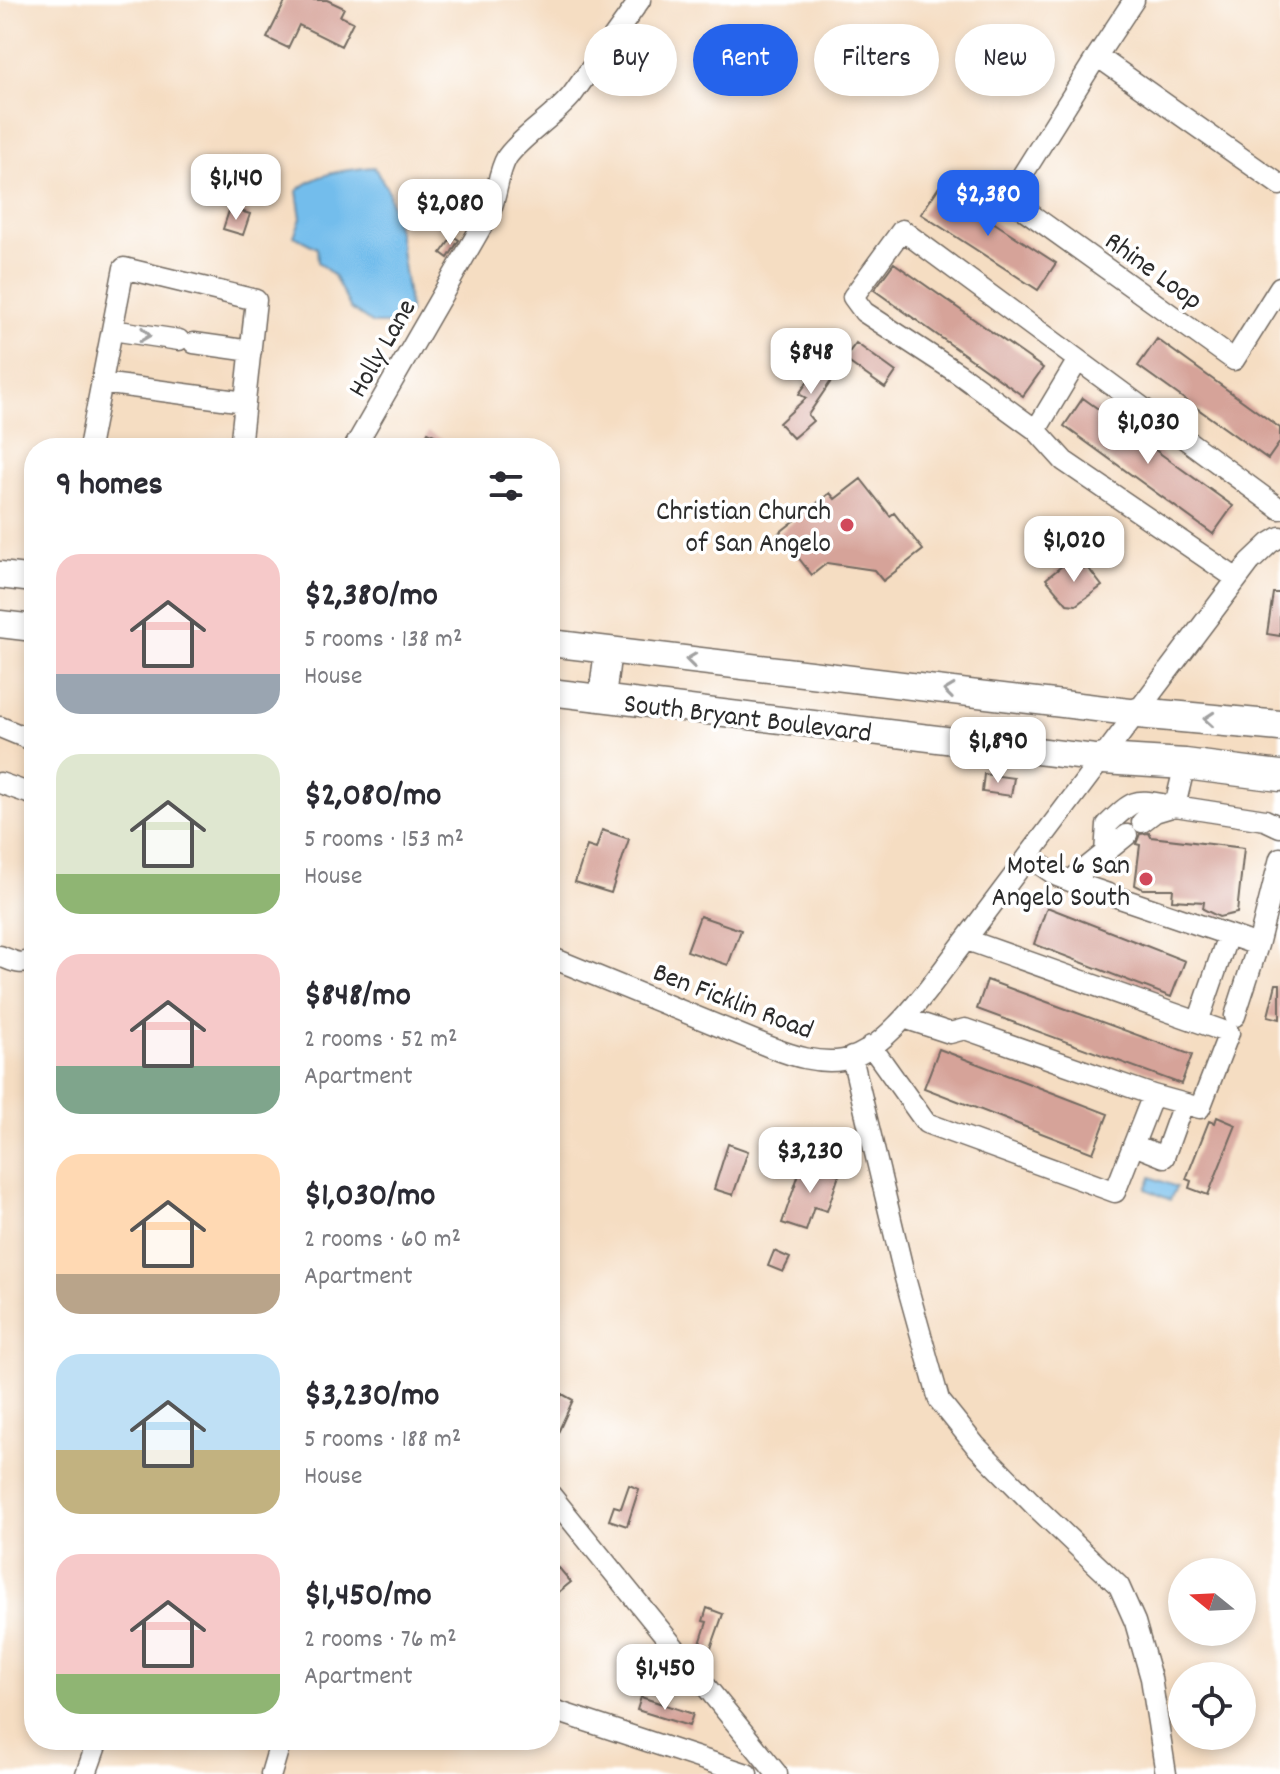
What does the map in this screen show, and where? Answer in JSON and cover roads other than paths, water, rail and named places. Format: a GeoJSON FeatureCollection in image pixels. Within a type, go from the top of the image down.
{"type":"FeatureCollection","features":[{"type":"Feature","properties":{"kind":"highway","name":"South Bryant Boulevard"},"geometry":{"type":"LineString","coordinates":[[1138,713],[1280,726]]}},
{"type":"Feature","properties":{"kind":"highway","name":"South Bryant Boulevard"},"geometry":{"type":"LineString","coordinates":[[1103,759],[1185,764],[1280,776]]}},
{"type":"Feature","properties":{"kind":"main road"},"geometry":{"type":"LineString","coordinates":[[0,575],[24,578]]}},
{"type":"Feature","properties":{"kind":"main road"},"geometry":{"type":"LineString","coordinates":[[0,624],[24,627]]}},
{"type":"Feature","properties":{"kind":"main road","name":"South Bryant Boulevard"},"geometry":{"type":"LineString","coordinates":[[560,644],[1138,713]]}},
{"type":"Feature","properties":{"kind":"main road"},"geometry":{"type":"LineString","coordinates":[[602,698],[608,650]]}},
{"type":"Feature","properties":{"kind":"main road","name":"South Bryant Boulevard"},"geometry":{"type":"LineString","coordinates":[[560,693],[1103,759]]}},
{"type":"Feature","properties":{"kind":"street","name":"Holly Lane"},"geometry":{"type":"LineString","coordinates":[[360,438],[483,224],[507,158],[560,110],[640,0]]}},
{"type":"Feature","properties":{"kind":"street","name":"Rhine Loop"},"geometry":{"type":"LineString","coordinates":[[1134,0],[1008,198],[1234,360],[1280,287]]}},
{"type":"Feature","properties":{"kind":"street"},"geometry":{"type":"LineString","coordinates":[[1097,56],[1280,185]]}},
{"type":"Feature","properties":{"kind":"street"},"geometry":{"type":"LineString","coordinates":[[1237,579],[1064,461],[1036,430],[959,374],[864,312],[853,297],[902,230],[1280,509]]}},
{"type":"Feature","properties":{"kind":"street"},"geometry":{"type":"LineString","coordinates":[[91,438],[124,268],[256,300],[241,438]]}},
{"type":"Feature","properties":{"kind":"street"},"geometry":{"type":"LineString","coordinates":[[112,330],[251,351]]}},
{"type":"Feature","properties":{"kind":"street"},"geometry":{"type":"LineString","coordinates":[[1036,430],[1078,360]]}},
{"type":"Feature","properties":{"kind":"street"},"geometry":{"type":"LineString","coordinates":[[102,383],[245,402]]}},
{"type":"Feature","properties":{"kind":"street"},"geometry":{"type":"LineString","coordinates":[[1250,562],[1280,524]]}},
{"type":"Feature","properties":{"kind":"street","name":"Ben Ficklin Road"},"geometry":{"type":"LineString","coordinates":[[560,961],[784,1053],[814,1060],[843,1060],[871,1046],[904,1018],[967,940],[1250,562],[1280,537]]}},
{"type":"Feature","properties":{"kind":"street"},"geometry":{"type":"LineString","coordinates":[[0,727],[24,737]]}},
{"type":"Feature","properties":{"kind":"street"},"geometry":{"type":"LineString","coordinates":[[1175,806],[1185,764]]}},
{"type":"Feature","properties":{"kind":"street"},"geometry":{"type":"LineString","coordinates":[[0,783],[24,791]]}},
{"type":"Feature","properties":{"kind":"street"},"geometry":{"type":"LineString","coordinates":[[1105,853],[1107,825],[1127,805],[1139,801],[1265,820],[1280,827]]}},
{"type":"Feature","properties":{"kind":"street"},"geometry":{"type":"LineString","coordinates":[[1070,881],[1155,812],[1175,806]]}},
{"type":"Feature","properties":{"kind":"street"},"geometry":{"type":"LineString","coordinates":[[1029,857],[1070,881],[1258,945]]}},
{"type":"Feature","properties":{"kind":"street"},"geometry":{"type":"LineString","coordinates":[[1235,1016],[1258,945],[1280,858]]}},
{"type":"Feature","properties":{"kind":"street"},"geometry":{"type":"LineString","coordinates":[[1198,1022],[1228,935]]}},
{"type":"Feature","properties":{"kind":"street"},"geometry":{"type":"LineString","coordinates":[[904,1018],[950,1033],[965,1029],[1153,1095],[1200,1108],[1229,1033],[967,940]]}},
{"type":"Feature","properties":{"kind":"street"},"geometry":{"type":"LineString","coordinates":[[0,956],[24,964]]}},
{"type":"Feature","properties":{"kind":"street"},"geometry":{"type":"LineString","coordinates":[[871,1046],[926,1123],[1115,1192],[1153,1095]]}},
{"type":"Feature","properties":{"kind":"street"},"geometry":{"type":"LineString","coordinates":[[852,1057],[905,1278],[939,1400],[975,1445],[1119,1586],[1135,1622],[1151,1678],[1166,1774]]}},
{"type":"Feature","properties":{"kind":"street"},"geometry":{"type":"LineString","coordinates":[[1134,1145],[1164,1157],[1183,1104]]}},
{"type":"Feature","properties":{"kind":"street"},"geometry":{"type":"LineString","coordinates":[[560,1506],[777,1774]]}},
{"type":"Feature","properties":{"kind":"street"},"geometry":{"type":"LineString","coordinates":[[560,1712],[747,1774]]}},
{"type":"Feature","properties":{"kind":"street"},"geometry":{"type":"LineString","coordinates":[[86,1774],[94,1750]]}},
{"type":"Feature","properties":{"kind":"street"},"geometry":{"type":"LineString","coordinates":[[271,1774],[278,1750]]}},
{"type":"Feature","properties":{"kind":"water"},"geometry":{"type":"Polygon","coordinates":[[[374,167],[388,190],[399,236],[410,312],[398,324],[373,324],[351,309],[334,276],[318,262],[317,248],[294,236],[301,218],[297,191],[323,176],[374,167]]]}},
{"type":"Feature","properties":{"kind":"water"},"geometry":{"type":"Polygon","coordinates":[[[1151,1177],[1176,1187],[1170,1200],[1146,1189],[1151,1177]]]}},
{"type":"Feature","properties":{"kind":"place","name":"Christian Church of San Angelo"},"geometry":{"type":"Point","coordinates":[847,525]}},
{"type":"Feature","properties":{"kind":"place","name":"Motel 6 San Angelo South"},"geometry":{"type":"Point","coordinates":[1146,879]}}]}
